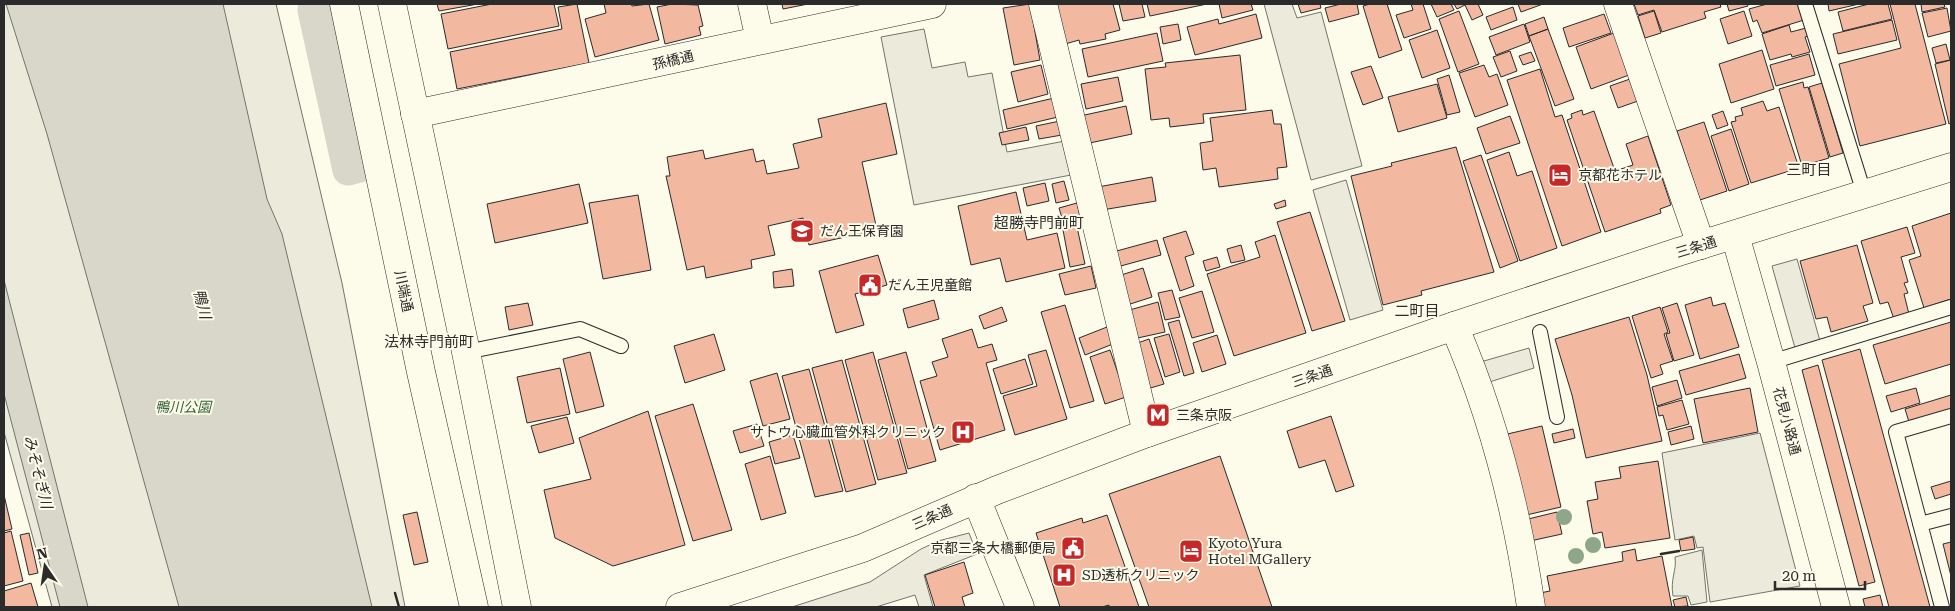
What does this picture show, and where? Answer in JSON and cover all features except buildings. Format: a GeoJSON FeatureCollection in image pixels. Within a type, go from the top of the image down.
{"type":"FeatureCollection","features":[{"type":"Feature","properties":{"kind":"main road","name":"川端通"},"geometry":{"type":"LineString","coordinates":[[344,4],[419,362],[474,607]]}},
{"type":"Feature","properties":{"kind":"main road"},"geometry":{"type":"LineString","coordinates":[[392,4],[466,352],[517,607]]}},
{"type":"Feature","properties":{"kind":"main road"},"geometry":{"type":"LineString","coordinates":[[752,4],[760,40]]}},
{"type":"Feature","properties":{"kind":"main road","name":"孫橋通"},"geometry":{"type":"LineString","coordinates":[[415,114],[932,4]]}},
{"type":"Feature","properties":{"kind":"main road"},"geometry":{"type":"LineString","coordinates":[[1043,4],[1147,433]]}},
{"type":"Feature","properties":{"kind":"main road"},"geometry":{"type":"LineString","coordinates":[[1618,4],[1701,245]]}},
{"type":"Feature","properties":{"kind":"main road","name":"三条通"},"geometry":{"type":"LineString","coordinates":[[680,607],[863,548],[976,498],[1147,433],[1454,326],[1701,245],[1951,167]]}},
{"type":"Feature","properties":{"kind":"main road","name":"花見小路通"},"geometry":{"type":"LineString","coordinates":[[1735,235],[1836,607]]}},
{"type":"Feature","properties":{"kind":"main road"},"geometry":{"type":"LineString","coordinates":[[1454,326],[1499,445],[1520,531],[1531,607]]}},
{"type":"Feature","properties":{"kind":"main road"},"geometry":{"type":"LineString","coordinates":[[976,498],[1020,607]]}},
{"type":"Feature","properties":{"kind":"lane"},"geometry":{"type":"LineString","coordinates":[[1805,4],[1864,193]]}},
{"type":"Feature","properties":{"kind":"lane"},"geometry":{"type":"LineString","coordinates":[[1771,362],[1951,307]]}},
{"type":"Feature","properties":{"kind":"lane"},"geometry":{"type":"LineString","coordinates":[[466,352],[580,330],[621,346]]}},
{"type":"Feature","properties":{"kind":"lane"},"geometry":{"type":"LineString","coordinates":[[1540,332],[1557,417]]}},
{"type":"Feature","properties":{"kind":"lane"},"geometry":{"type":"LineString","coordinates":[[1942,607],[1896,432],[1951,416]]}},
{"type":"Feature","properties":{"kind":"lane"},"geometry":{"type":"LineString","coordinates":[[1920,524],[1951,516]]}},
{"type":"Feature","properties":{"kind":"green space","name":"鴨川公園"},"geometry":{"type":"Polygon","coordinates":[[[4,4],[276,4],[342,283],[405,607],[52,607],[4,432],[4,4]]]}},
{"type":"Feature","properties":{"kind":"green space"},"geometry":{"type":"Polygon","coordinates":[[[1264,4],[1292,4],[1297,18],[1321,12],[1362,166],[1311,180],[1264,4]]]}},
{"type":"Feature","properties":{"kind":"green space"},"geometry":{"type":"Polygon","coordinates":[[[924,29],[932,68],[965,62],[968,77],[992,73],[1007,152],[1065,141],[1071,175],[914,205],[881,37],[924,29]]]}},
{"type":"Feature","properties":{"kind":"green space"},"geometry":{"type":"Polygon","coordinates":[[[1760,433],[1800,586],[1710,602],[1703,547],[1697,548],[1694,536],[1675,540],[1662,453],[1760,433]]]}},
{"type":"Feature","properties":{"kind":"green space"},"geometry":{"type":"Polygon","coordinates":[[[1702,550],[1707,602],[1691,605],[1688,596],[1673,596],[1672,584],[1675,557],[1702,550]]]}},
{"type":"Feature","properties":{"kind":"shaded area"},"geometry":{"type":"Polygon","coordinates":[[[1346,180],[1383,310],[1350,320],[1313,190],[1346,180]]]}},
{"type":"Feature","properties":{"kind":"shaded area"},"geometry":{"type":"Polygon","coordinates":[[[1797,259],[1820,341],[1795,348],[1772,266],[1797,259]]]}},
{"type":"Feature","properties":{"kind":"shaded area"},"geometry":{"type":"Polygon","coordinates":[[[1529,348],[1534,368],[1483,384],[1477,363],[1529,348]]]}},
{"type":"Feature","properties":{"kind":"shaded area"},"geometry":{"type":"Polygon","coordinates":[[[969,533],[977,554],[924,575],[933,607],[919,607],[915,595],[876,607],[792,607],[870,582],[921,549],[938,541],[969,533]]]}},
{"type":"Feature","properties":{"kind":"water","name":"鴨川公園"},"geometry":{"type":"Polygon","coordinates":[[[6,4],[223,4],[267,199],[282,234],[372,607],[179,607],[47,134],[6,4]]]}},
{"type":"Feature","properties":{"kind":"water","name":"みそそぎ川"},"geometry":{"type":"Polygon","coordinates":[[[4,280],[88,607],[60,607],[4,394],[4,280]]]}},
{"type":"Feature","properties":{"kind":"waterway"},"geometry":{"type":"LineString","coordinates":[[321,8],[346,91],[363,166],[348,170],[313,10],[321,8]]}},
{"type":"Feature","properties":{"kind":"wall"},"geometry":{"type":"LineString","coordinates":[[1661,554],[1679,551]]}},
{"type":"Feature","properties":{"kind":"wall"},"geometry":{"type":"LineString","coordinates":[[395,593],[399,607]]}},
{"type":"Feature","properties":{"kind":"place","name":"京都花ホテル"},"geometry":{"type":"Point","coordinates":[1560,175]}},
{"type":"Feature","properties":{"kind":"place","name":"だん王保育園"},"geometry":{"type":"Point","coordinates":[802,231]}},
{"type":"Feature","properties":{"kind":"place","name":"だん王児童館"},"geometry":{"type":"Point","coordinates":[870,285]}},
{"type":"Feature","properties":{"kind":"place","name":"三条京阪"},"geometry":{"type":"Point","coordinates":[1158,415]}},
{"type":"Feature","properties":{"kind":"place","name":"サトウ心臓血管外科クリニック"},"geometry":{"type":"Point","coordinates":[963,432]}},
{"type":"Feature","properties":{"kind":"place","name":"京都三条大橋郵便局"},"geometry":{"type":"Point","coordinates":[1073,548]}},
{"type":"Feature","properties":{"kind":"place","name":"Kyoto Yura Hotel MGallery"},"geometry":{"type":"Point","coordinates":[1191,551]}},
{"type":"Feature","properties":{"kind":"place","name":"SD透析クリニック"},"geometry":{"type":"Point","coordinates":[1064,575]}},
{"type":"Feature","properties":{"kind":"district","name":"三町目"},"geometry":{"type":"Point","coordinates":[1809,170]}},
{"type":"Feature","properties":{"kind":"district","name":"超勝寺門前町"},"geometry":{"type":"Point","coordinates":[1039,223]}},
{"type":"Feature","properties":{"kind":"district","name":"二町目"},"geometry":{"type":"Point","coordinates":[1417,311]}},
{"type":"Feature","properties":{"kind":"district","name":"法林寺門前町"},"geometry":{"type":"Point","coordinates":[429,342]}},
{"type":"Feature","properties":{"kind":"water label","name":"鴨川"},"geometry":{"type":"Point","coordinates":[202,304]}}]}
